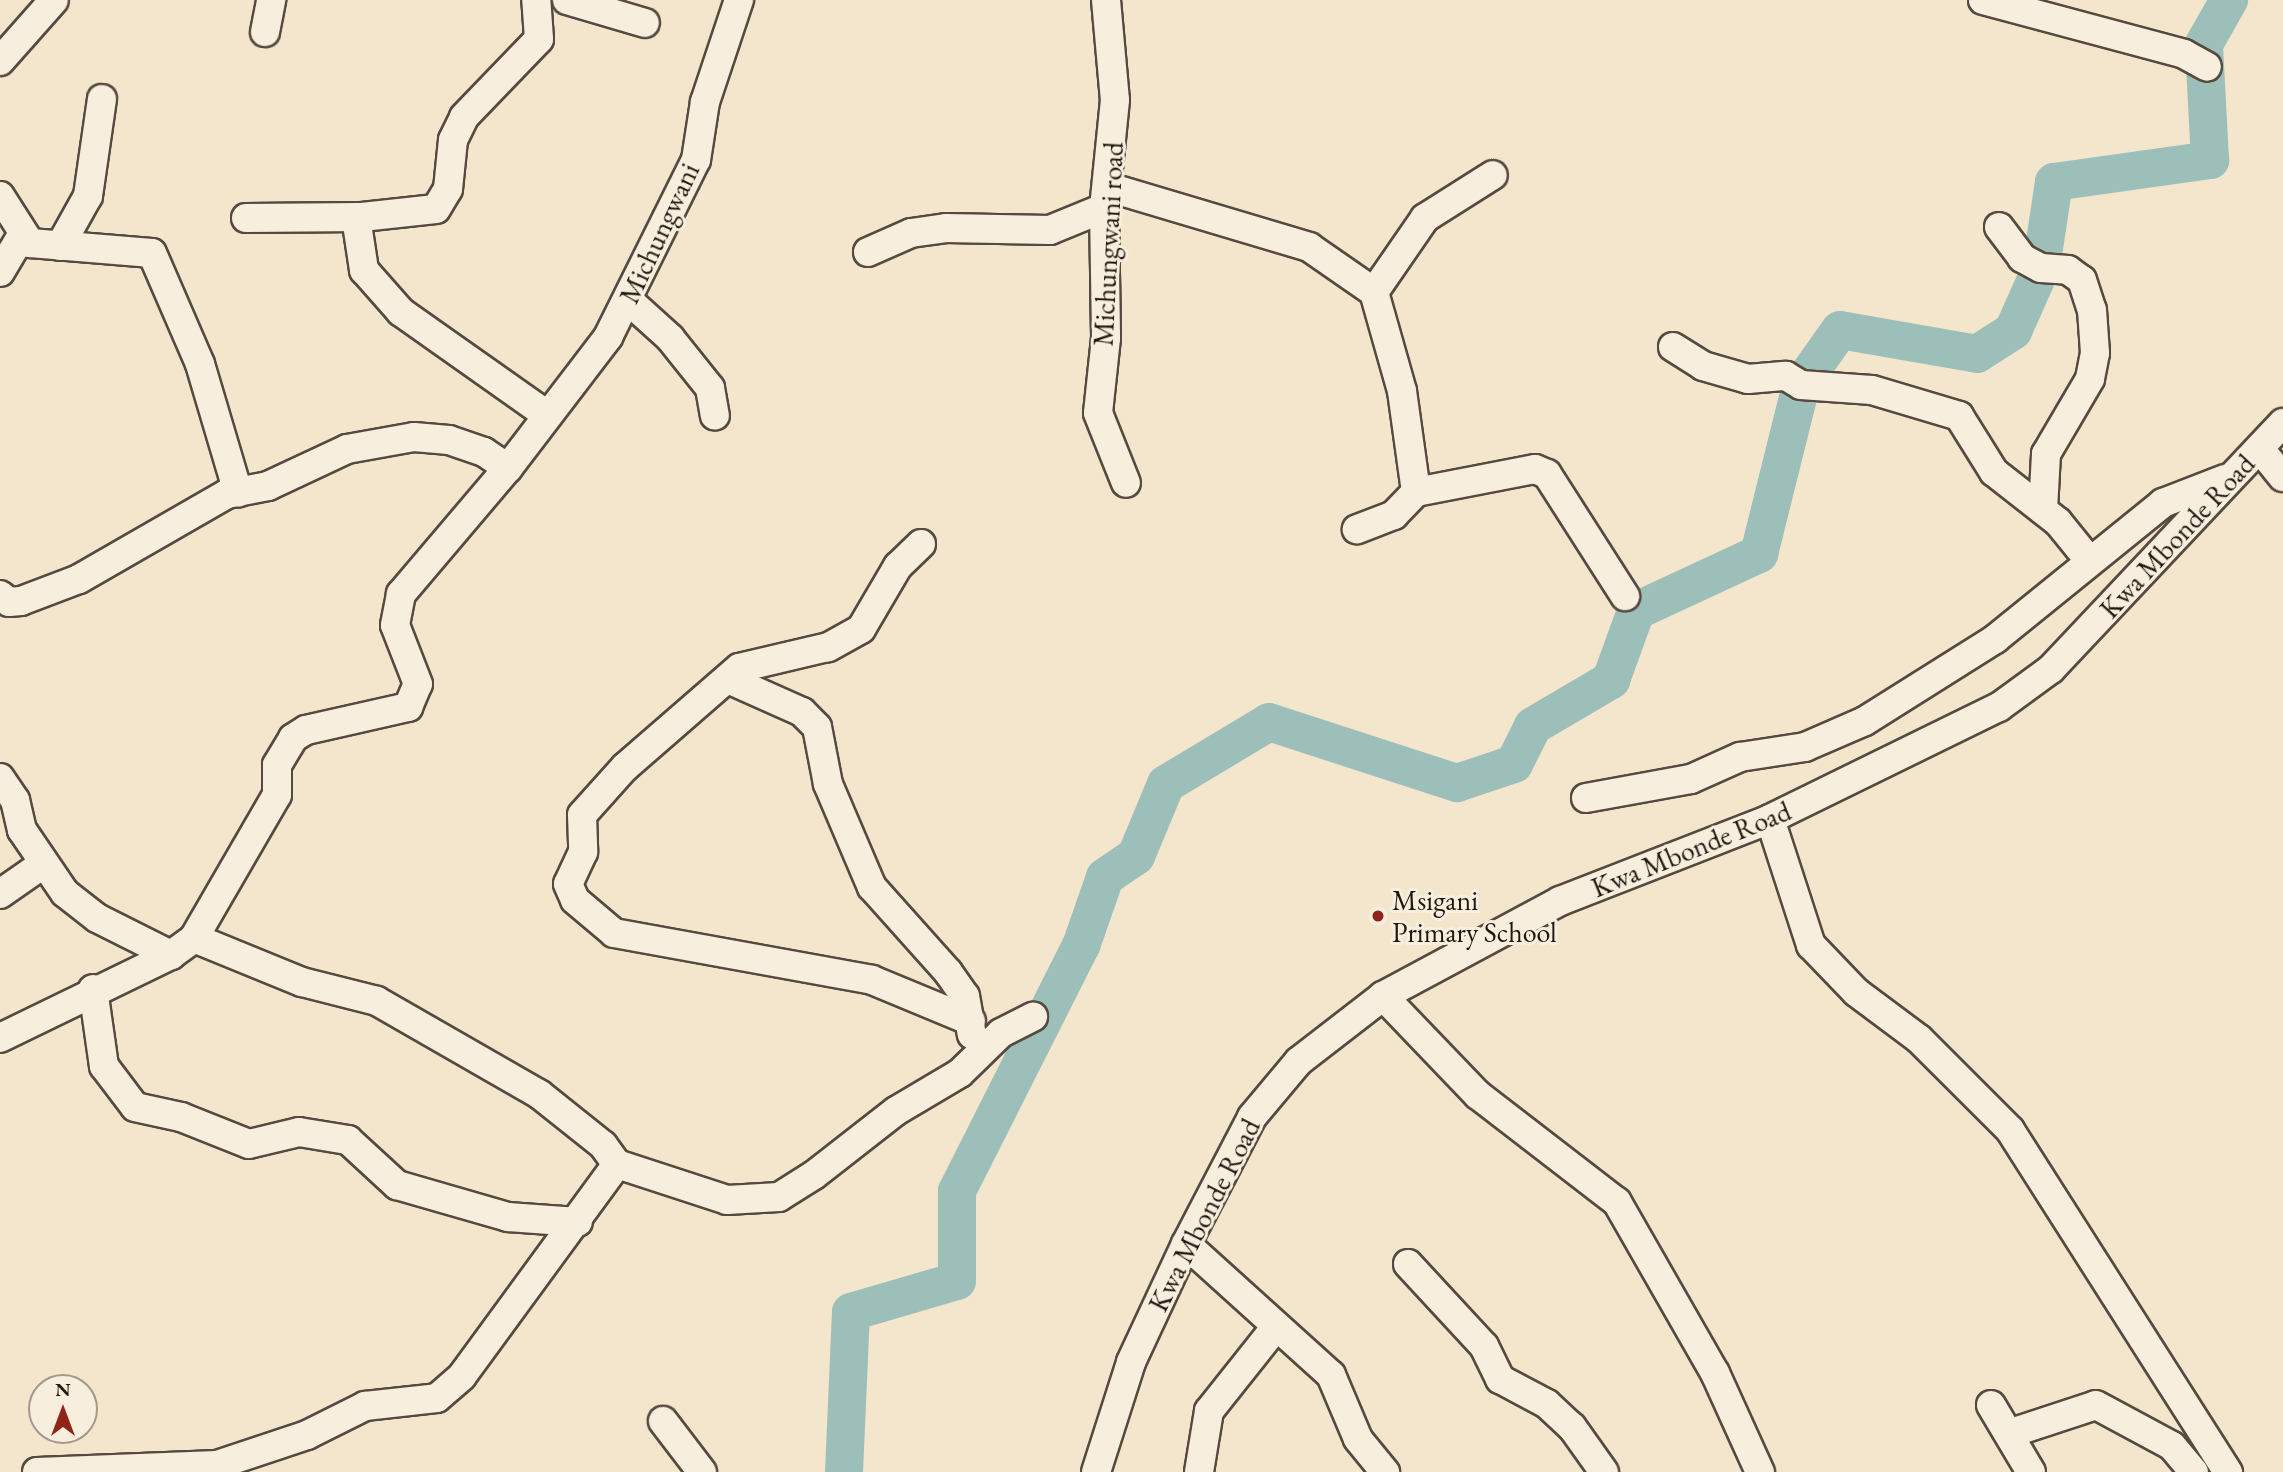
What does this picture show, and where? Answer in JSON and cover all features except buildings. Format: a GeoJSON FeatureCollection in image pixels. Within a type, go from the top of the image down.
{"type":"FeatureCollection","features":[{"type":"Feature","properties":{"kind":"street"},"geometry":{"type":"LineString","coordinates":[[0,61],[54,0]]}},
{"type":"Feature","properties":{"kind":"street"},"geometry":{"type":"LineString","coordinates":[[265,32],[271,0]]}},
{"type":"Feature","properties":{"kind":"street"},"geometry":{"type":"LineString","coordinates":[[246,218],[356,217],[425,212],[445,201],[453,140],[464,117],[539,39],[536,0]]}},
{"type":"Feature","properties":{"kind":"street"},"geometry":{"type":"LineString","coordinates":[[566,0],[645,23]]}},
{"type":"Feature","properties":{"kind":"street","name":"Michungwani"},"geometry":{"type":"LineString","coordinates":[[194,938],[277,795],[276,765],[293,738],[306,730],[408,707],[418,684],[395,625],[401,594],[508,468],[607,337],[628,300],[696,159],[705,102],[739,0]]}},
{"type":"Feature","properties":{"kind":"street","name":"Michungwani road"},"geometry":{"type":"LineString","coordinates":[[1106,0],[1115,100],[1106,198],[1106,338],[1098,413],[1126,483]]}},
{"type":"Feature","properties":{"kind":"street"},"geometry":{"type":"LineString","coordinates":[[1983,0],[2164,48],[2207,67]]}},
{"type":"Feature","properties":{"kind":"street"},"geometry":{"type":"LineString","coordinates":[[60,246],[88,196],[102,99]]}},
{"type":"Feature","properties":{"kind":"street"},"geometry":{"type":"LineString","coordinates":[[1374,292],[1425,218],[1493,176]]}},
{"type":"Feature","properties":{"kind":"street"},"geometry":{"type":"LineString","coordinates":[[0,196],[22,235],[30,243],[152,253],[200,364],[238,492]]}},
{"type":"Feature","properties":{"kind":"street"},"geometry":{"type":"LineString","coordinates":[[868,252],[911,233],[946,228],[1050,230],[1106,198],[1309,247],[1374,292],[1402,391],[1416,492]]}},
{"type":"Feature","properties":{"kind":"street"},"geometry":{"type":"LineString","coordinates":[[356,217],[365,270],[401,312],[549,411]]}},
{"type":"Feature","properties":{"kind":"street"},"geometry":{"type":"LineString","coordinates":[[1998,227],[2022,258],[2041,268],[2068,270],[2082,280],[2092,310],[2095,353],[2090,379],[2046,454],[2043,510]]}},
{"type":"Feature","properties":{"kind":"street"},"geometry":{"type":"LineString","coordinates":[[0,272],[22,235]]}},
{"type":"Feature","properties":{"kind":"street"},"geometry":{"type":"LineString","coordinates":[[628,300],[670,338],[710,388],[715,416]]}},
{"type":"Feature","properties":{"kind":"street"},"geometry":{"type":"LineString","coordinates":[[1673,347],[1703,366],[1748,379],[1786,376],[1801,385],[1872,390],[1932,404],[1958,416],[1994,472],[2043,510],[2088,559]]}},
{"type":"Feature","properties":{"kind":"street","name":"Kwa Mbonde Road"},"geometry":{"type":"LineString","coordinates":[[1096,1472],[1131,1362],[1186,1244],[1252,1117],[1299,1060],[1383,996],[1560,901],[1770,819],[1927,746],[1999,707],[2051,669],[2283,423]]}},
{"type":"Feature","properties":{"kind":"street"},"geometry":{"type":"LineString","coordinates":[[0,595],[9,602],[22,601],[79,579],[162,528],[238,492],[268,486],[347,449],[414,437],[465,444],[508,468]]}},
{"type":"Feature","properties":{"kind":"street"},"geometry":{"type":"LineString","coordinates":[[2260,449],[2283,477]]}},
{"type":"Feature","properties":{"kind":"street"},"geometry":{"type":"LineString","coordinates":[[1357,529],[1394,515],[1416,492],[1535,469],[1547,474],[1625,596]]}},
{"type":"Feature","properties":{"kind":"street"},"geometry":{"type":"LineString","coordinates":[[1586,798],[1691,779],[1740,758],[1805,747],[1865,721],[1995,639],[2088,559],[2163,503],[2233,476]]}},
{"type":"Feature","properties":{"kind":"street"},"geometry":{"type":"LineString","coordinates":[[921,544],[898,566],[861,629],[828,647],[739,668],[625,767],[582,815],[583,852],[568,884],[575,900],[614,933],[872,980],[971,1020]]}},
{"type":"Feature","properties":{"kind":"street"},"geometry":{"type":"LineString","coordinates":[[728,679],[802,712],[817,727],[828,784],[872,887],[948,972],[965,996],[971,1020],[974,1059]]}},
{"type":"Feature","properties":{"kind":"street"},"geometry":{"type":"LineString","coordinates":[[0,778],[43,864],[65,892],[97,918],[171,955]]}},
{"type":"Feature","properties":{"kind":"street"},"geometry":{"type":"LineString","coordinates":[[1770,819],[1811,945],[1856,992],[1919,1039],[2010,1130],[2228,1472]]}},
{"type":"Feature","properties":{"kind":"street"},"geometry":{"type":"LineString","coordinates":[[0,894],[43,864]]}},
{"type":"Feature","properties":{"kind":"street"},"geometry":{"type":"LineString","coordinates":[[0,1038],[93,989],[171,955],[194,938],[302,982],[377,1001],[539,1094],[603,1144],[617,1164],[727,1200],[779,1197],[974,1059],[1001,1033],[1033,1017]]}},
{"type":"Feature","properties":{"kind":"street"},"geometry":{"type":"LineString","coordinates":[[93,989],[104,1066],[135,1107],[181,1117],[249,1144],[299,1132],[348,1140],[397,1185],[508,1217],[578,1222]]}},
{"type":"Feature","properties":{"kind":"street"},"geometry":{"type":"LineString","coordinates":[[1383,996],[1478,1095],[1617,1202],[1715,1373],[1760,1472]]}},
{"type":"Feature","properties":{"kind":"street"},"geometry":{"type":"LineString","coordinates":[[37,1472],[217,1465],[307,1434],[365,1406],[437,1398],[462,1376],[578,1222],[617,1164]]}},
{"type":"Feature","properties":{"kind":"street"},"geometry":{"type":"LineString","coordinates":[[1186,1244],[1275,1328],[1331,1375],[1358,1440],[1385,1472]]}},
{"type":"Feature","properties":{"kind":"street"},"geometry":{"type":"LineString","coordinates":[[1408,1264],[1485,1346],[1500,1379],[1547,1404],[1604,1472]]}},
{"type":"Feature","properties":{"kind":"street"},"geometry":{"type":"LineString","coordinates":[[1199,1472],[1209,1411],[1275,1328]]}},
{"type":"Feature","properties":{"kind":"street"},"geometry":{"type":"LineString","coordinates":[[1992,1405],[2011,1433],[2031,1472]]}},
{"type":"Feature","properties":{"kind":"street"},"geometry":{"type":"LineString","coordinates":[[2011,1433],[2096,1405],[2172,1446],[2194,1472]]}},
{"type":"Feature","properties":{"kind":"street"},"geometry":{"type":"LineString","coordinates":[[663,1421],[702,1472]]}},
{"type":"Feature","properties":{"kind":"waterway"},"geometry":{"type":"LineString","coordinates":[[844,1472],[851,1312],[957,1281],[957,1191],[1081,946],[1105,877],[1136,856],[1166,784],[1269,722],[1457,783],[1514,764],[1533,726],[1611,680],[1636,611],[1759,554],[1801,385],[1840,330],[1977,354],[2013,331],[2041,268],[2054,182],[2210,160],[2204,44],[2229,0]]}},
{"type":"Feature","properties":{"kind":"place","name":"Msigani Primary School"},"geometry":{"type":"Point","coordinates":[1378,916]}}]}
